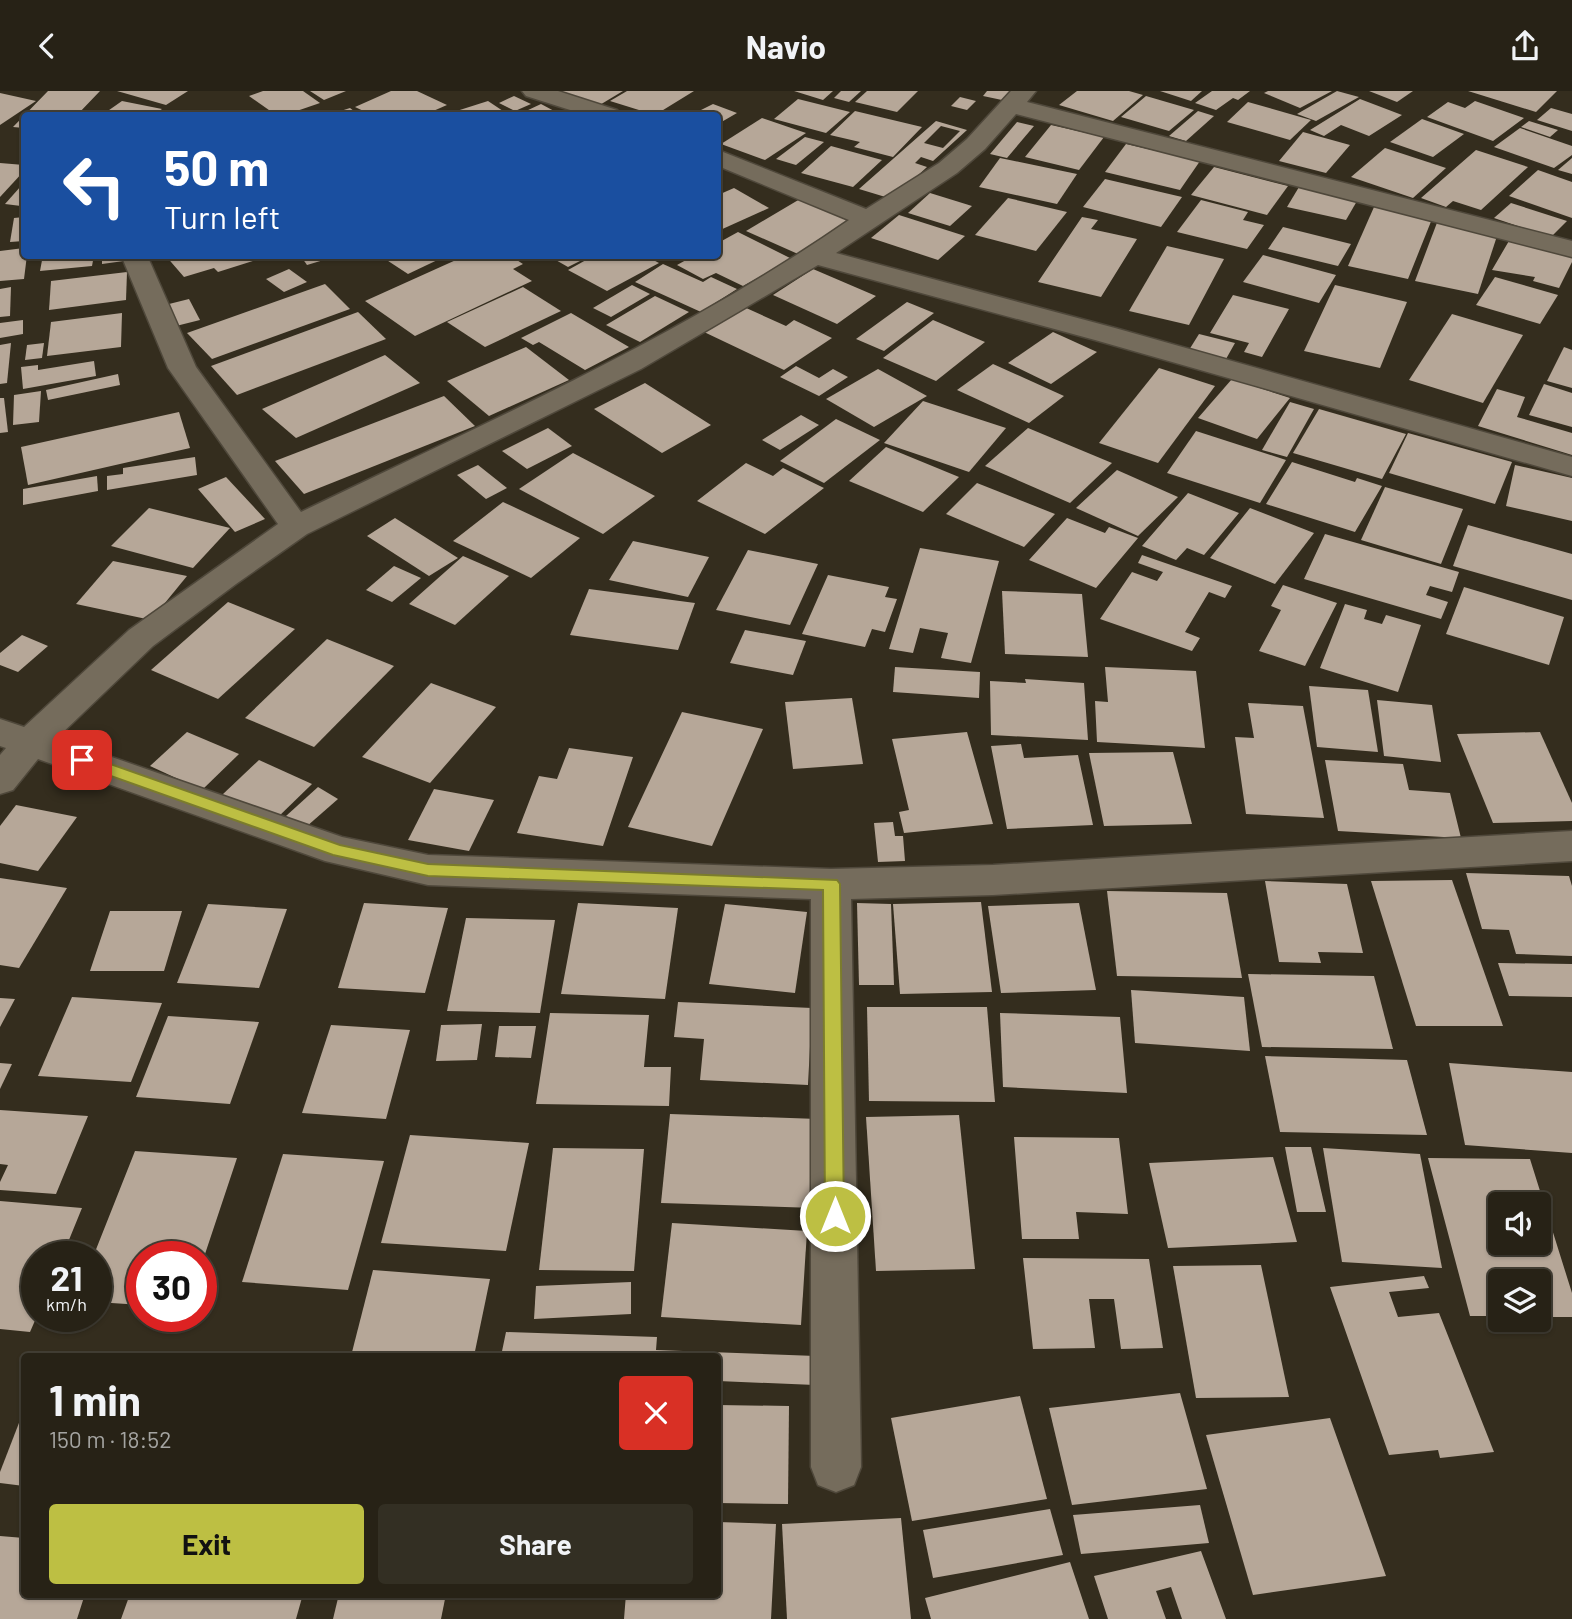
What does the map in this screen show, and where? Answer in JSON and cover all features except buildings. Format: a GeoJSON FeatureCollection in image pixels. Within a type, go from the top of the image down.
{"type":"FeatureCollection","features":[{"type":"Feature","properties":{"kind":"street"},"geometry":{"type":"LineString","coordinates":[[534,91],[600,112]]}},
{"type":"Feature","properties":{"kind":"street"},"geometry":{"type":"LineString","coordinates":[[0,780],[16,737],[141,638],[296,527],[631,363],[815,256],[948,168],[976,144],[1017,98],[1572,249]]}},
{"type":"Feature","properties":{"kind":"street"},"geometry":{"type":"LineString","coordinates":[[721,158],[868,219]]}},
{"type":"Feature","properties":{"kind":"street"},"geometry":{"type":"LineString","coordinates":[[815,256],[1105,334],[1572,467]]}},
{"type":"Feature","properties":{"kind":"street"},"geometry":{"type":"LineString","coordinates":[[136,259],[182,368],[296,527]]}},
{"type":"Feature","properties":{"kind":"street"},"geometry":{"type":"LineString","coordinates":[[16,737],[339,851],[428,870],[831,884],[993,880],[1545,845],[1572,846]]}},
{"type":"Feature","properties":{"kind":"street"},"geometry":{"type":"LineString","coordinates":[[831,884],[836,1467]]}},
{"type":"Feature","properties":{"kind":"route"},"geometry":{"type":"LineString","coordinates":[[82,760],[339,851],[428,870],[831,884],[835,1216]]}}]}
